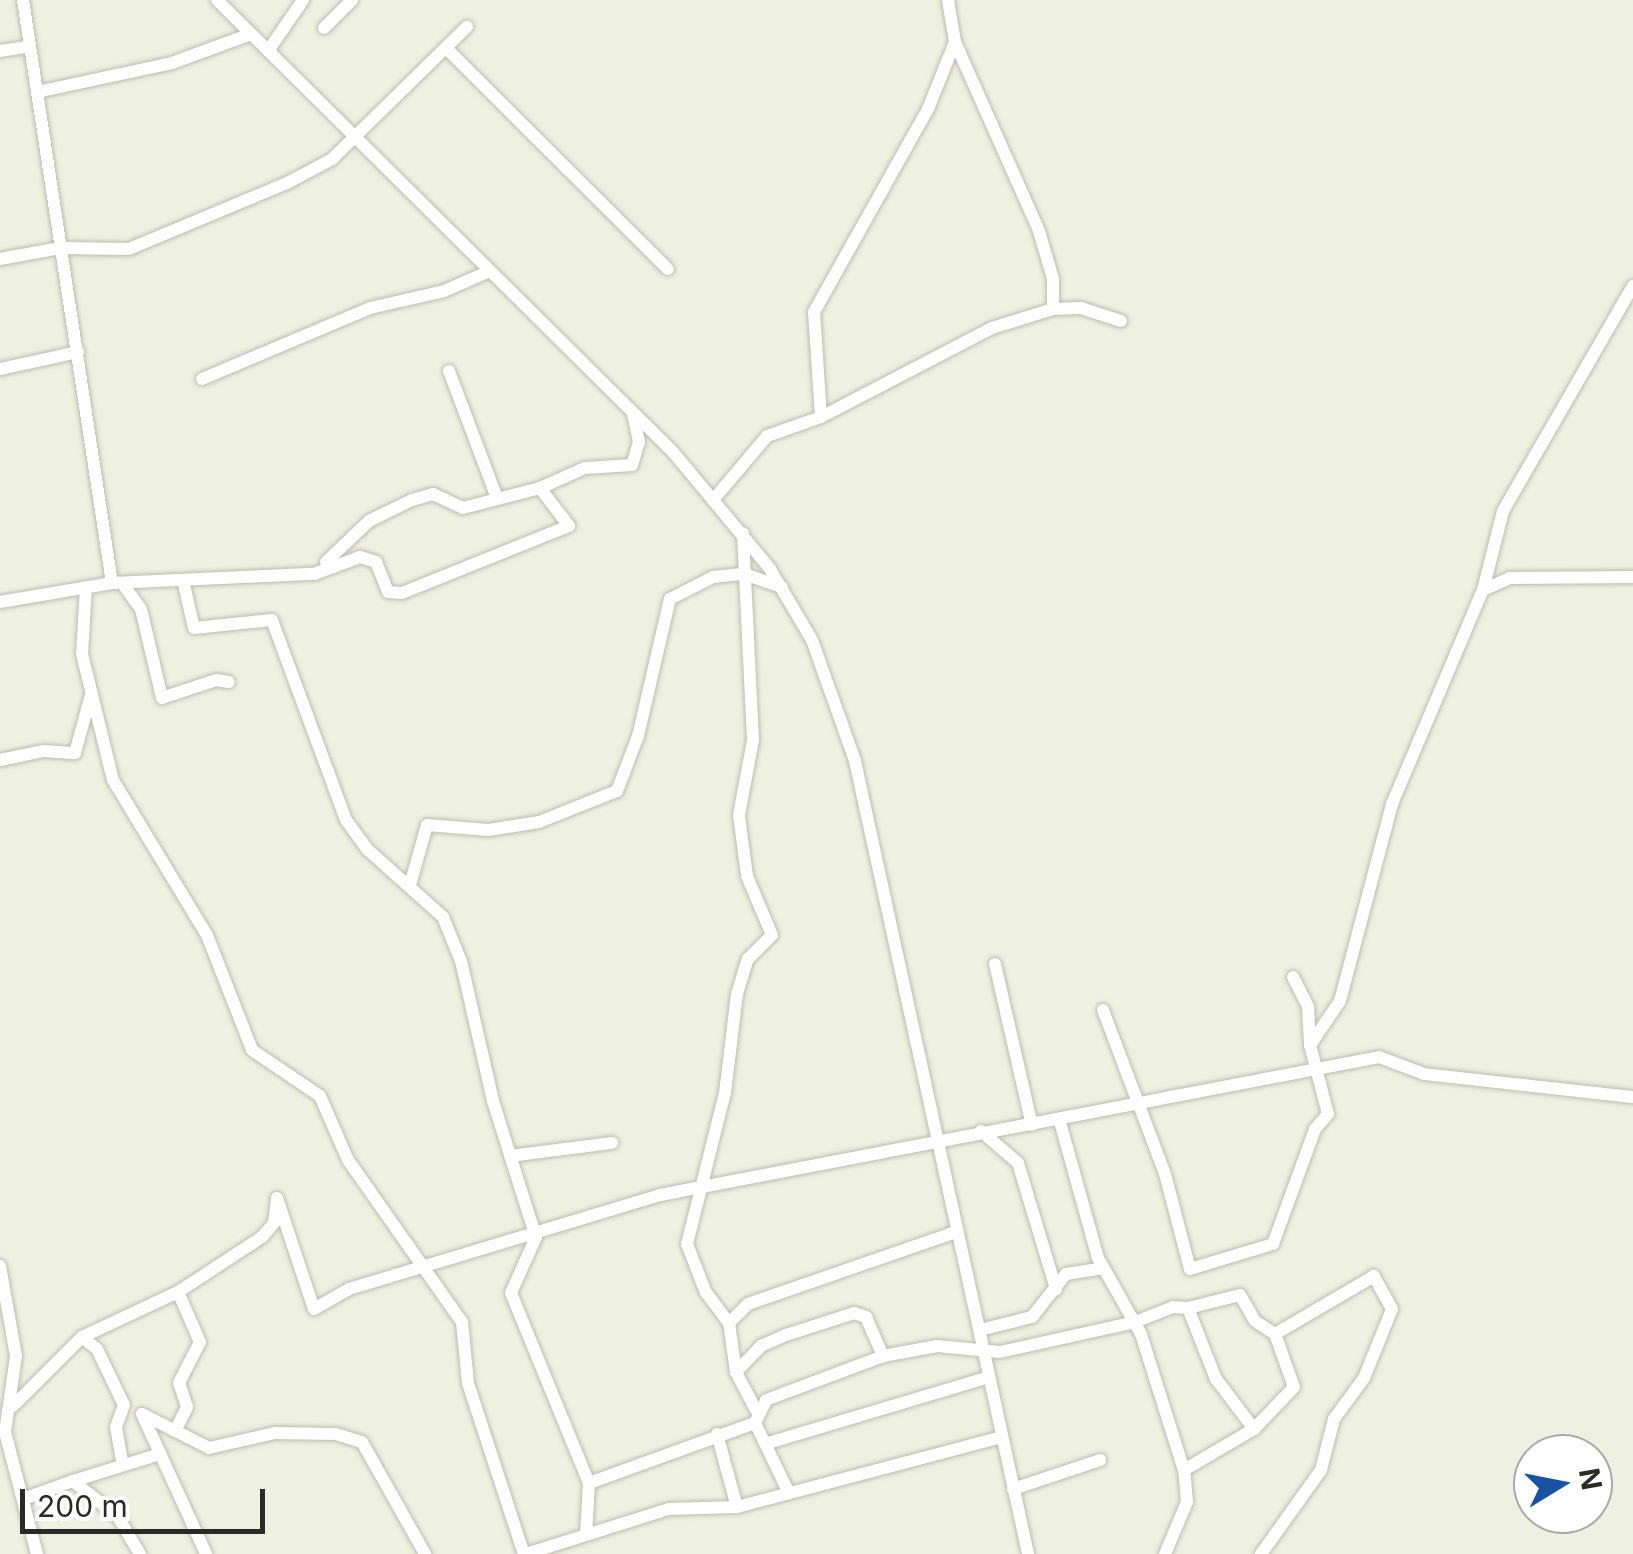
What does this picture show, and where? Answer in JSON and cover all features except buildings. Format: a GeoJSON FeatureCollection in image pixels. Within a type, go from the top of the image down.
{"type":"FeatureCollection","features":[{"type":"Feature","properties":{"kind":"street"},"geometry":{"type":"LineString","coordinates":[[24,0],[60,248],[116,583],[145,620],[162,698],[216,680],[230,682]]}},
{"type":"Feature","properties":{"kind":"street"},"geometry":{"type":"LineString","coordinates":[[216,0],[633,412],[714,499],[782,586],[844,719],[1028,1554]]}},
{"type":"Feature","properties":{"kind":"street"},"geometry":{"type":"LineString","coordinates":[[268,51],[303,0]]}},
{"type":"Feature","properties":{"kind":"street"},"geometry":{"type":"LineString","coordinates":[[324,28],[352,0]]}},
{"type":"Feature","properties":{"kind":"street"},"geometry":{"type":"LineString","coordinates":[[948,0],[955,42],[1039,230],[1053,279],[1053,308]]}},
{"type":"Feature","properties":{"kind":"street"},"geometry":{"type":"LineString","coordinates":[[0,259],[60,248],[129,249],[154,242],[303,174],[356,138],[467,27]]}},
{"type":"Feature","properties":{"kind":"street"},"geometry":{"type":"LineString","coordinates":[[37,92],[172,63],[251,34]]}},
{"type":"Feature","properties":{"kind":"street"},"geometry":{"type":"LineString","coordinates":[[821,418],[814,312],[928,109],[955,42]]}},
{"type":"Feature","properties":{"kind":"street"},"geometry":{"type":"LineString","coordinates":[[0,51],[30,46]]}},
{"type":"Feature","properties":{"kind":"street"},"geometry":{"type":"LineString","coordinates":[[446,48],[668,269]]}},
{"type":"Feature","properties":{"kind":"street"},"geometry":{"type":"LineString","coordinates":[[202,379],[370,308],[444,291],[490,270]]}},
{"type":"Feature","properties":{"kind":"street"},"geometry":{"type":"LineString","coordinates":[[1310,1045],[1340,1001],[1392,804],[1483,590],[1503,511],[1633,286]]}},
{"type":"Feature","properties":{"kind":"street"},"geometry":{"type":"LineString","coordinates":[[714,499],[757,443],[821,418],[992,328],[1053,308],[1081,308],[1121,320]]}},
{"type":"Feature","properties":{"kind":"street"},"geometry":{"type":"LineString","coordinates":[[0,369],[78,352]]}},
{"type":"Feature","properties":{"kind":"street"},"geometry":{"type":"LineString","coordinates":[[448,370],[497,498]]}},
{"type":"Feature","properties":{"kind":"street"},"geometry":{"type":"LineString","coordinates":[[314,574],[369,521],[412,500],[433,494],[463,508],[540,488],[584,468],[632,466],[639,442],[633,412]]}},
{"type":"Feature","properties":{"kind":"street"},"geometry":{"type":"LineString","coordinates":[[0,602],[116,583],[314,574],[360,557],[376,562],[393,596],[516,552],[572,523],[540,488]]}},
{"type":"Feature","properties":{"kind":"street"},"geometry":{"type":"LineString","coordinates":[[743,533],[753,740],[739,815],[748,876],[772,936],[748,959],[736,994],[705,1190],[687,1244],[706,1292],[730,1323],[736,1372],[789,1492]]}},
{"type":"Feature","properties":{"kind":"street"},"geometry":{"type":"LineString","coordinates":[[410,884],[427,825],[488,830],[539,822],[617,791],[634,750],[670,599],[713,577],[744,574],[782,586]]}},
{"type":"Feature","properties":{"kind":"street"},"geometry":{"type":"LineString","coordinates":[[1483,590],[1510,578],[1633,577]]}},
{"type":"Feature","properties":{"kind":"street"},"geometry":{"type":"LineString","coordinates":[[183,580],[194,628],[272,620],[346,820],[366,849],[410,884],[443,918],[462,961],[510,1156],[536,1237],[511,1293],[588,1483],[586,1535]]}},
{"type":"Feature","properties":{"kind":"street"},"geometry":{"type":"LineString","coordinates":[[86,588],[82,654],[113,780],[207,935],[252,1050],[320,1096],[348,1160],[462,1322],[468,1382],[525,1554],[669,1509],[737,1507],[1002,1437]]}},
{"type":"Feature","properties":{"kind":"street"},"geometry":{"type":"LineString","coordinates":[[0,760],[44,751],[75,753],[90,698]]}},
{"type":"Feature","properties":{"kind":"street"},"geometry":{"type":"LineString","coordinates":[[995,964],[1032,1125]]}},
{"type":"Feature","properties":{"kind":"street"},"geometry":{"type":"LineString","coordinates":[[1103,1010],[1134,1104],[1165,1174],[1190,1269],[1206,1268],[1272,1244],[1315,1129],[1328,1114],[1310,1045],[1308,1007],[1293,976]]}},
{"type":"Feature","properties":{"kind":"street"},"geometry":{"type":"LineString","coordinates":[[13,1406],[82,1337],[178,1292],[262,1237],[274,1222],[277,1198],[314,1309],[349,1289],[536,1237],[660,1195],[705,1190],[937,1137],[1060,1122],[1379,1057],[1424,1074],[1633,1097]]}},
{"type":"Feature","properties":{"kind":"street"},"geometry":{"type":"LineString","coordinates":[[1060,1122],[1102,1268],[1135,1322],[1184,1470],[1187,1502],[1165,1554]]}},
{"type":"Feature","properties":{"kind":"street"},"geometry":{"type":"LineString","coordinates":[[981,1132],[1018,1163],[1056,1290]]}},
{"type":"Feature","properties":{"kind":"street"},"geometry":{"type":"LineString","coordinates":[[510,1156],[612,1143]]}},
{"type":"Feature","properties":{"kind":"street"},"geometry":{"type":"LineString","coordinates":[[730,1323],[748,1304],[776,1292],[956,1232]]}},
{"type":"Feature","properties":{"kind":"street"},"geometry":{"type":"LineString","coordinates":[[0,1266],[16,1356],[13,1406],[5,1432],[26,1498],[37,1554]]}},
{"type":"Feature","properties":{"kind":"street"},"geometry":{"type":"LineString","coordinates":[[980,1330],[1032,1317],[1066,1274],[1102,1268]]}},
{"type":"Feature","properties":{"kind":"street"},"geometry":{"type":"LineString","coordinates":[[1261,1554],[1321,1470],[1334,1419],[1364,1378],[1392,1309],[1374,1276],[1275,1334]]}},
{"type":"Feature","properties":{"kind":"street"},"geometry":{"type":"LineString","coordinates":[[175,1432],[187,1406],[179,1383],[200,1342],[178,1292]]}},
{"type":"Feature","properties":{"kind":"street"},"geometry":{"type":"LineString","coordinates":[[588,1483],[756,1416],[778,1394],[884,1356],[936,1346],[1000,1352],[1135,1322],[1173,1307],[1188,1308],[1240,1295],[1254,1321],[1275,1334],[1294,1386],[1254,1429],[1184,1470]]}},
{"type":"Feature","properties":{"kind":"street"},"geometry":{"type":"LineString","coordinates":[[1188,1308],[1216,1379],[1254,1429]]}},
{"type":"Feature","properties":{"kind":"street"},"geometry":{"type":"LineString","coordinates":[[736,1372],[761,1346],[854,1312],[866,1317],[884,1356]]}},
{"type":"Feature","properties":{"kind":"street"},"geometry":{"type":"LineString","coordinates":[[82,1337],[97,1349],[124,1406],[116,1427],[122,1462]]}},
{"type":"Feature","properties":{"kind":"street"},"geometry":{"type":"LineString","coordinates":[[768,1444],[989,1377]]}},
{"type":"Feature","properties":{"kind":"street"},"geometry":{"type":"LineString","coordinates":[[206,1554],[142,1414],[209,1448],[275,1433],[336,1434],[362,1442],[425,1554]]}},
{"type":"Feature","properties":{"kind":"street"},"geometry":{"type":"LineString","coordinates":[[717,1434],[737,1507]]}},
{"type":"Feature","properties":{"kind":"street"},"geometry":{"type":"LineString","coordinates":[[26,1498],[122,1462],[160,1454]]}},
{"type":"Feature","properties":{"kind":"street"},"geometry":{"type":"LineString","coordinates":[[1014,1489],[1100,1460]]}},
{"type":"Feature","properties":{"kind":"street"},"geometry":{"type":"LineString","coordinates":[[73,1481],[118,1518],[140,1554]]}}]}
